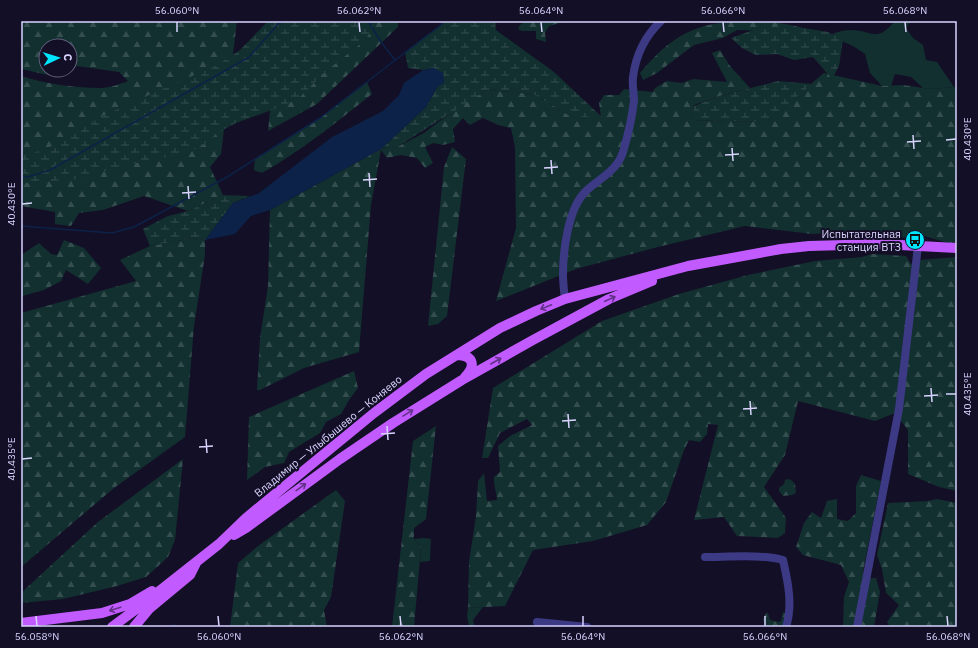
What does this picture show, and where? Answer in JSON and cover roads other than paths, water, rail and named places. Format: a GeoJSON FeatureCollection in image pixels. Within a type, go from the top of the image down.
{"type":"FeatureCollection","features":[{"type":"Feature","properties":{"kind":"main road","name":"Владимир — Улыбышево — Коняево"},"geometry":{"type":"LineString","coordinates":[[112,627],[219,544],[246,518],[374,413],[426,374],[500,328],[536,311],[565,299],[688,266],[773,250],[809,246],[881,244],[957,248]]}},
{"type":"Feature","properties":{"kind":"main road","name":"Владимир — Улыбышево — Коняево"},"geometry":{"type":"LineString","coordinates":[[219,544],[246,528],[340,458],[462,380],[609,299],[655,280],[719,260]]}},
{"type":"Feature","properties":{"kind":"main road","name":"Владимир — Улыбышево — Коняево"},"geometry":{"type":"LineString","coordinates":[[458,355],[464,355],[470,358],[473,365],[471,371],[462,380]]}},
{"type":"Feature","properties":{"kind":"main road"},"geometry":{"type":"LineString","coordinates":[[21,623],[102,613],[130,604],[197,561]]}},
{"type":"Feature","properties":{"kind":"main road"},"geometry":{"type":"LineString","coordinates":[[134,627],[150,609],[190,575],[197,561]]}},
{"type":"Feature","properties":{"kind":"street"},"geometry":{"type":"LineString","coordinates":[[565,299],[563,275],[565,248],[573,214],[578,201],[586,192],[616,166],[622,154],[632,118],[634,98],[633,78],[636,61],[642,46],[651,31],[661,21]]}},
{"type":"Feature","properties":{"kind":"street"},"geometry":{"type":"LineString","coordinates":[[857,627],[899,408],[918,246]]}},
{"type":"Feature","properties":{"kind":"street"},"geometry":{"type":"LineString","coordinates":[[705,557],[777,558],[782,560],[789,594],[789,617],[786,627]]}},
{"type":"Feature","properties":{"kind":"street"},"geometry":{"type":"LineString","coordinates":[[537,622],[587,627]]}},
{"type":"Feature","properties":{"kind":"water"},"geometry":{"type":"Polygon","coordinates":[[[434,68],[443,73],[444,83],[437,87],[426,107],[381,149],[270,210],[251,216],[235,234],[205,240],[233,203],[259,193],[332,137],[383,111],[399,95],[404,83],[423,70],[434,68]]]}},
{"type":"Feature","properties":{"kind":"waterway"},"geometry":{"type":"LineString","coordinates":[[21,176],[28,177],[50,170],[249,57],[278,24],[284,21]]}},
{"type":"Feature","properties":{"kind":"waterway"},"geometry":{"type":"LineString","coordinates":[[368,21],[381,42],[395,60]]}},
{"type":"Feature","properties":{"kind":"waterway"},"geometry":{"type":"LineString","coordinates":[[21,226],[112,233],[134,227],[227,177],[320,118],[446,21]]}},
{"type":"Feature","properties":{"kind":"place","name":"Испытательная станция ВТЗ"},"geometry":{"type":"Point","coordinates":[915,240]}}]}
